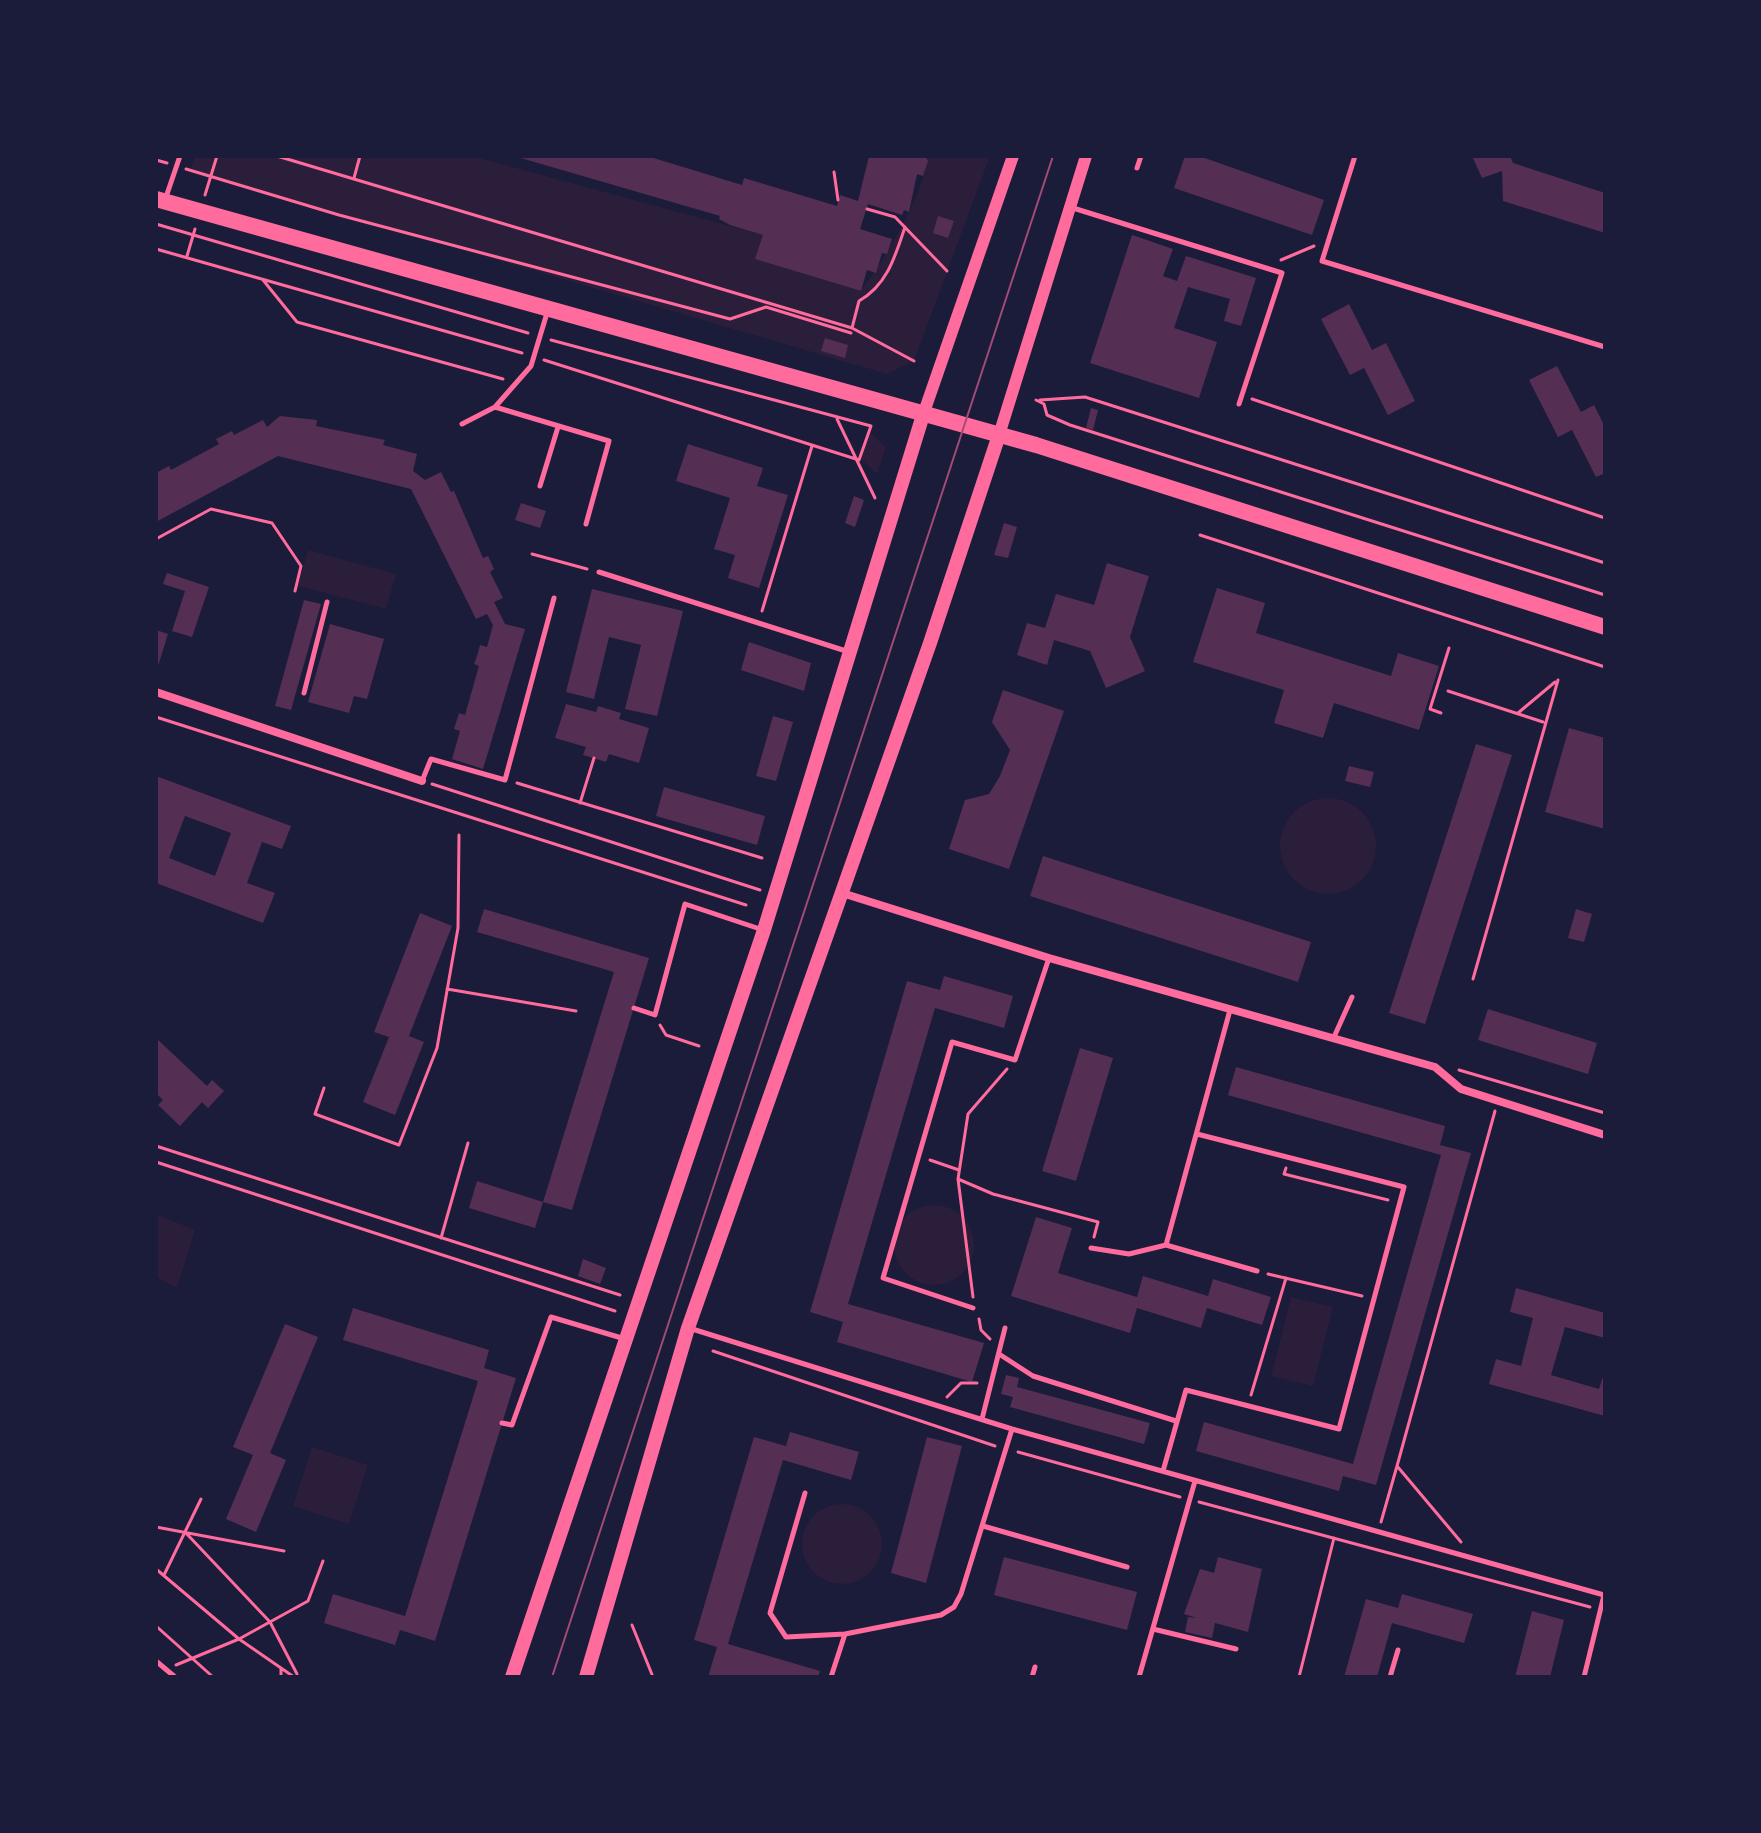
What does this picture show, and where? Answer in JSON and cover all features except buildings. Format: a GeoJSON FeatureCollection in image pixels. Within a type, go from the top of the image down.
{"type":"FeatureCollection","features":[{"type":"Feature","properties":{"kind":"main road"},"geometry":{"type":"LineString","coordinates":[[160,200],[1143,477],[1605,627]]}},
{"type":"Feature","properties":{"kind":"main road"},"geometry":{"type":"LineString","coordinates":[[512,1677],[764,930],[847,652],[923,415]]}},
{"type":"Feature","properties":{"kind":"main road"},"geometry":{"type":"LineString","coordinates":[[586,1677],[688,1328],[999,435]]}},
{"type":"Feature","properties":{"kind":"street"},"geometry":{"type":"LineString","coordinates":[[923,415],[1013,156]]}},
{"type":"Feature","properties":{"kind":"street"},"geometry":{"type":"LineString","coordinates":[[999,435],[1086,156]]}},
{"type":"Feature","properties":{"kind":"street"},"geometry":{"type":"LineString","coordinates":[[156,692],[422,781]]}},
{"type":"Feature","properties":{"kind":"street"},"geometry":{"type":"LineString","coordinates":[[842,893],[1049,958],[1435,1067],[1461,1089],[1605,1135]]}},
{"type":"Feature","properties":{"kind":"lane"},"geometry":{"type":"LineString","coordinates":[[160,200],[180,156]]}},
{"type":"Feature","properties":{"kind":"lane"},"geometry":{"type":"LineString","coordinates":[[1137,168],[1141,156]]}},
{"type":"Feature","properties":{"kind":"lane"},"geometry":{"type":"LineString","coordinates":[[1355,156],[1322,261],[1605,347]]}},
{"type":"Feature","properties":{"kind":"lane"},"geometry":{"type":"LineString","coordinates":[[1072,208],[1282,273],[1239,404]]}},
{"type":"Feature","properties":{"kind":"lane"},"geometry":{"type":"LineString","coordinates":[[462,424],[495,407],[531,366],[548,308]]}},
{"type":"Feature","properties":{"kind":"lane"},"geometry":{"type":"LineString","coordinates":[[495,407],[609,441],[586,524]]}},
{"type":"Feature","properties":{"kind":"lane"},"geometry":{"type":"LineString","coordinates":[[540,486],[558,427]]}},
{"type":"Feature","properties":{"kind":"lane"},"geometry":{"type":"LineString","coordinates":[[599,572],[847,652]]}},
{"type":"Feature","properties":{"kind":"lane"},"geometry":{"type":"LineString","coordinates":[[422,781],[431,759],[505,780],[554,598]]}},
{"type":"Feature","properties":{"kind":"lane"},"geometry":{"type":"LineString","coordinates":[[304,693],[327,602]]}},
{"type":"Feature","properties":{"kind":"lane"},"geometry":{"type":"LineString","coordinates":[[634,1008],[655,1015],[685,904],[764,930]]}},
{"type":"Feature","properties":{"kind":"lane"},"geometry":{"type":"LineString","coordinates":[[973,1308],[883,1278],[952,1042],[1015,1060],[1049,958]]}},
{"type":"Feature","properties":{"kind":"lane"},"geometry":{"type":"LineString","coordinates":[[1334,1037],[1352,997]]}},
{"type":"Feature","properties":{"kind":"lane"},"geometry":{"type":"LineString","coordinates":[[1166,1245],[1230,1010]]}},
{"type":"Feature","properties":{"kind":"lane"},"geometry":{"type":"LineString","coordinates":[[1163,1471],[1186,1390],[1339,1429],[1404,1187],[1197,1134]]}},
{"type":"Feature","properties":{"kind":"lane"},"geometry":{"type":"LineString","coordinates":[[1091,1248],[1129,1254],[1166,1245],[1257,1271]]}},
{"type":"Feature","properties":{"kind":"lane"},"geometry":{"type":"LineString","coordinates":[[502,1423],[512,1425],[551,1317],[626,1339]]}},
{"type":"Feature","properties":{"kind":"lane"},"geometry":{"type":"LineString","coordinates":[[688,1328],[1012,1429],[1604,1595],[1584,1677]]}},
{"type":"Feature","properties":{"kind":"lane"},"geometry":{"type":"LineString","coordinates":[[982,1419],[1005,1328]]}},
{"type":"Feature","properties":{"kind":"lane"},"geometry":{"type":"LineString","coordinates":[[999,1354],[1033,1376],[1176,1421]]}},
{"type":"Feature","properties":{"kind":"lane"},"geometry":{"type":"LineString","coordinates":[[805,1493],[770,1613],[786,1637],[845,1634],[941,1615],[954,1607],[983,1526],[1012,1429]]}},
{"type":"Feature","properties":{"kind":"lane"},"geometry":{"type":"LineString","coordinates":[[1139,1677],[1195,1481]]}},
{"type":"Feature","properties":{"kind":"lane"},"geometry":{"type":"LineString","coordinates":[[983,1526],[1127,1567]]}},
{"type":"Feature","properties":{"kind":"lane"},"geometry":{"type":"LineString","coordinates":[[1153,1629],[1236,1649]]}},
{"type":"Feature","properties":{"kind":"lane"},"geometry":{"type":"LineString","coordinates":[[831,1677],[845,1634]]}},
{"type":"Feature","properties":{"kind":"lane"},"geometry":{"type":"LineString","coordinates":[[1390,1677],[1398,1650]]}},
{"type":"Feature","properties":{"kind":"lane"},"geometry":{"type":"LineString","coordinates":[[156,1661],[175,1677]]}},
{"type":"Feature","properties":{"kind":"lane"},"geometry":{"type":"LineString","coordinates":[[1032,1677],[1035,1667]]}},
{"type":"Feature","properties":{"kind":"path"},"geometry":{"type":"LineString","coordinates":[[277,156],[852,328],[914,361]]}},
{"type":"Feature","properties":{"kind":"path"},"geometry":{"type":"LineString","coordinates":[[354,178],[360,156]]}},
{"type":"Feature","properties":{"kind":"path"},"geometry":{"type":"LineString","coordinates":[[156,160],[339,215],[730,319],[766,307],[851,333]]}},
{"type":"Feature","properties":{"kind":"path"},"geometry":{"type":"LineString","coordinates":[[834,172],[838,200]]}},
{"type":"Feature","properties":{"kind":"path"},"geometry":{"type":"LineString","coordinates":[[867,209],[895,217],[947,271]]}},
{"type":"Feature","properties":{"kind":"path"},"geometry":{"type":"LineString","coordinates":[[156,224],[540,337],[871,426]]}},
{"type":"Feature","properties":{"kind":"path"},"geometry":{"type":"LineString","coordinates":[[852,328],[859,301],[871,294],[890,271],[905,227]]}},
{"type":"Feature","properties":{"kind":"path"},"geometry":{"type":"LineString","coordinates":[[186,258],[193,235]]}},
{"type":"Feature","properties":{"kind":"path"},"geometry":{"type":"LineString","coordinates":[[1265,267],[1329,240]]}},
{"type":"Feature","properties":{"kind":"path"},"geometry":{"type":"LineString","coordinates":[[156,257],[158,250]]}},
{"type":"Feature","properties":{"kind":"path"},"geometry":{"type":"LineString","coordinates":[[263,280],[297,322],[516,383]]}},
{"type":"Feature","properties":{"kind":"path"},"geometry":{"type":"LineString","coordinates":[[1242,396],[1605,518]]}},
{"type":"Feature","properties":{"kind":"path"},"geometry":{"type":"LineString","coordinates":[[1605,563],[1085,397],[1036,400],[1044,404],[1047,415],[1605,595]]}},
{"type":"Feature","properties":{"kind":"path"},"geometry":{"type":"LineString","coordinates":[[837,419],[875,498]]}},
{"type":"Feature","properties":{"kind":"path"},"geometry":{"type":"LineString","coordinates":[[759,622],[813,445]]}},
{"type":"Feature","properties":{"kind":"path"},"geometry":{"type":"LineString","coordinates":[[156,539],[211,509],[272,523],[301,566],[295,591]]}},
{"type":"Feature","properties":{"kind":"path"},"geometry":{"type":"LineString","coordinates":[[1200,535],[1605,667]]}},
{"type":"Feature","properties":{"kind":"path"},"geometry":{"type":"LineString","coordinates":[[532,554],[599,572]]}},
{"type":"Feature","properties":{"kind":"path"},"geometry":{"type":"LineString","coordinates":[[1441,713],[1430,709],[1449,648]]}},
{"type":"Feature","properties":{"kind":"path"},"geometry":{"type":"LineString","coordinates":[[1473,979],[1558,680],[1518,713]]}},
{"type":"Feature","properties":{"kind":"path"},"geometry":{"type":"LineString","coordinates":[[1448,691],[1545,722]]}},
{"type":"Feature","properties":{"kind":"path"},"geometry":{"type":"LineString","coordinates":[[156,717],[746,905]]}},
{"type":"Feature","properties":{"kind":"path"},"geometry":{"type":"LineString","coordinates":[[580,803],[594,758]]}},
{"type":"Feature","properties":{"kind":"path"},"geometry":{"type":"LineString","coordinates":[[505,780],[762,858]]}},
{"type":"Feature","properties":{"kind":"path"},"geometry":{"type":"LineString","coordinates":[[422,781],[752,888]]}},
{"type":"Feature","properties":{"kind":"path"},"geometry":{"type":"LineString","coordinates":[[324,1088],[315,1114],[399,1145],[437,1048],[458,928],[459,835]]}},
{"type":"Feature","properties":{"kind":"path"},"geometry":{"type":"LineString","coordinates":[[447,989],[576,1011]]}},
{"type":"Feature","properties":{"kind":"path"},"geometry":{"type":"LineString","coordinates":[[655,1015],[666,1035],[699,1046]]}},
{"type":"Feature","properties":{"kind":"path"},"geometry":{"type":"LineString","coordinates":[[973,1308],[973,1280],[958,1179],[968,1114],[1015,1060]]}},
{"type":"Feature","properties":{"kind":"path"},"geometry":{"type":"LineString","coordinates":[[1466,1071],[1605,1113]]}},
{"type":"Feature","properties":{"kind":"path"},"geometry":{"type":"LineString","coordinates":[[1378,1533],[1497,1101]]}},
{"type":"Feature","properties":{"kind":"path"},"geometry":{"type":"LineString","coordinates":[[441,1238],[468,1143]]}},
{"type":"Feature","properties":{"kind":"path"},"geometry":{"type":"LineString","coordinates":[[156,1146],[620,1295]]}},
{"type":"Feature","properties":{"kind":"path"},"geometry":{"type":"LineString","coordinates":[[918,1157],[959,1170]]}},
{"type":"Feature","properties":{"kind":"path"},"geometry":{"type":"LineString","coordinates":[[156,1162],[615,1311]]}},
{"type":"Feature","properties":{"kind":"path"},"geometry":{"type":"LineString","coordinates":[[1284,1174],[1399,1203]]}},
{"type":"Feature","properties":{"kind":"path"},"geometry":{"type":"LineString","coordinates":[[958,1179],[993,1194],[1098,1222],[1091,1248]]}},
{"type":"Feature","properties":{"kind":"path"},"geometry":{"type":"LineString","coordinates":[[1257,1271],[1373,1300]]}},
{"type":"Feature","properties":{"kind":"path"},"geometry":{"type":"LineString","coordinates":[[1254,1387],[1286,1278]]}},
{"type":"Feature","properties":{"kind":"path"},"geometry":{"type":"LineString","coordinates":[[713,1351],[1006,1449],[1600,1610]]}},
{"type":"Feature","properties":{"kind":"path"},"geometry":{"type":"LineString","coordinates":[[940,1405],[961,1383],[977,1383]]}},
{"type":"Feature","properties":{"kind":"path"},"geometry":{"type":"LineString","coordinates":[[1397,1466],[1476,1560]]}},
{"type":"Feature","properties":{"kind":"path"},"geometry":{"type":"LineString","coordinates":[[164,1576],[201,1499]]}},
{"type":"Feature","properties":{"kind":"path"},"geometry":{"type":"LineString","coordinates":[[156,1527],[284,1551]]}},
{"type":"Feature","properties":{"kind":"path"},"geometry":{"type":"LineString","coordinates":[[185,1532],[270,1622],[296,1676]]}},
{"type":"Feature","properties":{"kind":"path"},"geometry":{"type":"LineString","coordinates":[[1299,1677],[1334,1538]]}},
{"type":"Feature","properties":{"kind":"path"},"geometry":{"type":"LineString","coordinates":[[165,1668],[194,1660],[239,1639],[308,1601],[323,1561]]}},
{"type":"Feature","properties":{"kind":"path"},"geometry":{"type":"LineString","coordinates":[[156,1569],[239,1639],[296,1676]]}},
{"type":"Feature","properties":{"kind":"path"},"geometry":{"type":"LineString","coordinates":[[632,1625],[653,1677]]}},
{"type":"Feature","properties":{"kind":"path"},"geometry":{"type":"LineString","coordinates":[[156,1626],[213,1677]]}},
{"type":"Feature","properties":{"kind":"path"},"geometry":{"type":"LineString","coordinates":[[281,1668],[281,1677]]}},
{"type":"Feature","properties":{"kind":"shaded area"},"geometry":{"type":"Polygon","coordinates":[[[195,156],[472,156],[763,235],[756,259],[860,291],[902,226],[919,188],[927,156],[990,156],[914,361],[887,374],[190,170],[195,156]]]}},
{"type":"Feature","properties":{"kind":"shaded area"},"geometry":{"type":"Polygon","coordinates":[[[870,433],[886,447],[877,474],[861,459],[870,433]]]}},
{"type":"Feature","properties":{"kind":"shaded area"},"geometry":{"type":"Polygon","coordinates":[[[308,550],[396,574],[386,609],[298,586],[308,550]]]}},
{"type":"Feature","properties":{"kind":"shaded area"},"geometry":{"type":"Polygon","coordinates":[[[1328,798],[1346,802],[1362,812],[1372,828],[1376,846],[1372,864],[1362,880],[1346,890],[1328,894],[1310,890],[1294,880],[1284,864],[1280,846],[1284,828],[1294,812],[1310,802],[1328,798]]]}},
{"type":"Feature","properties":{"kind":"shaded area"},"geometry":{"type":"Polygon","coordinates":[[[934,1205],[949,1208],[962,1217],[971,1230],[974,1245],[971,1260],[962,1273],[949,1282],[934,1285],[919,1282],[906,1273],[897,1260],[894,1245],[897,1230],[906,1217],[919,1208],[934,1205]]]}},
{"type":"Feature","properties":{"kind":"shaded area"},"geometry":{"type":"Polygon","coordinates":[[[156,1214],[195,1230],[177,1288],[156,1277],[156,1214]]]}},
{"type":"Feature","properties":{"kind":"shaded area"},"geometry":{"type":"Polygon","coordinates":[[[1291,1297],[1333,1307],[1313,1386],[1271,1376],[1291,1297]]]}},
{"type":"Feature","properties":{"kind":"shaded area"},"geometry":{"type":"Polygon","coordinates":[[[312,1447],[368,1465],[349,1524],[293,1506],[312,1447]]]}},
{"type":"Feature","properties":{"kind":"shaded area"},"geometry":{"type":"Polygon","coordinates":[[[842,1504],[857,1507],[870,1516],[879,1529],[882,1544],[879,1559],[870,1572],[857,1581],[842,1584],[827,1581],[814,1572],[805,1559],[802,1544],[805,1529],[814,1516],[827,1507],[842,1504]]]}},
{"type":"Feature","properties":{"kind":"tram line"},"geometry":{"type":"LineString","coordinates":[[552,1677],[1053,156]]}}]}
